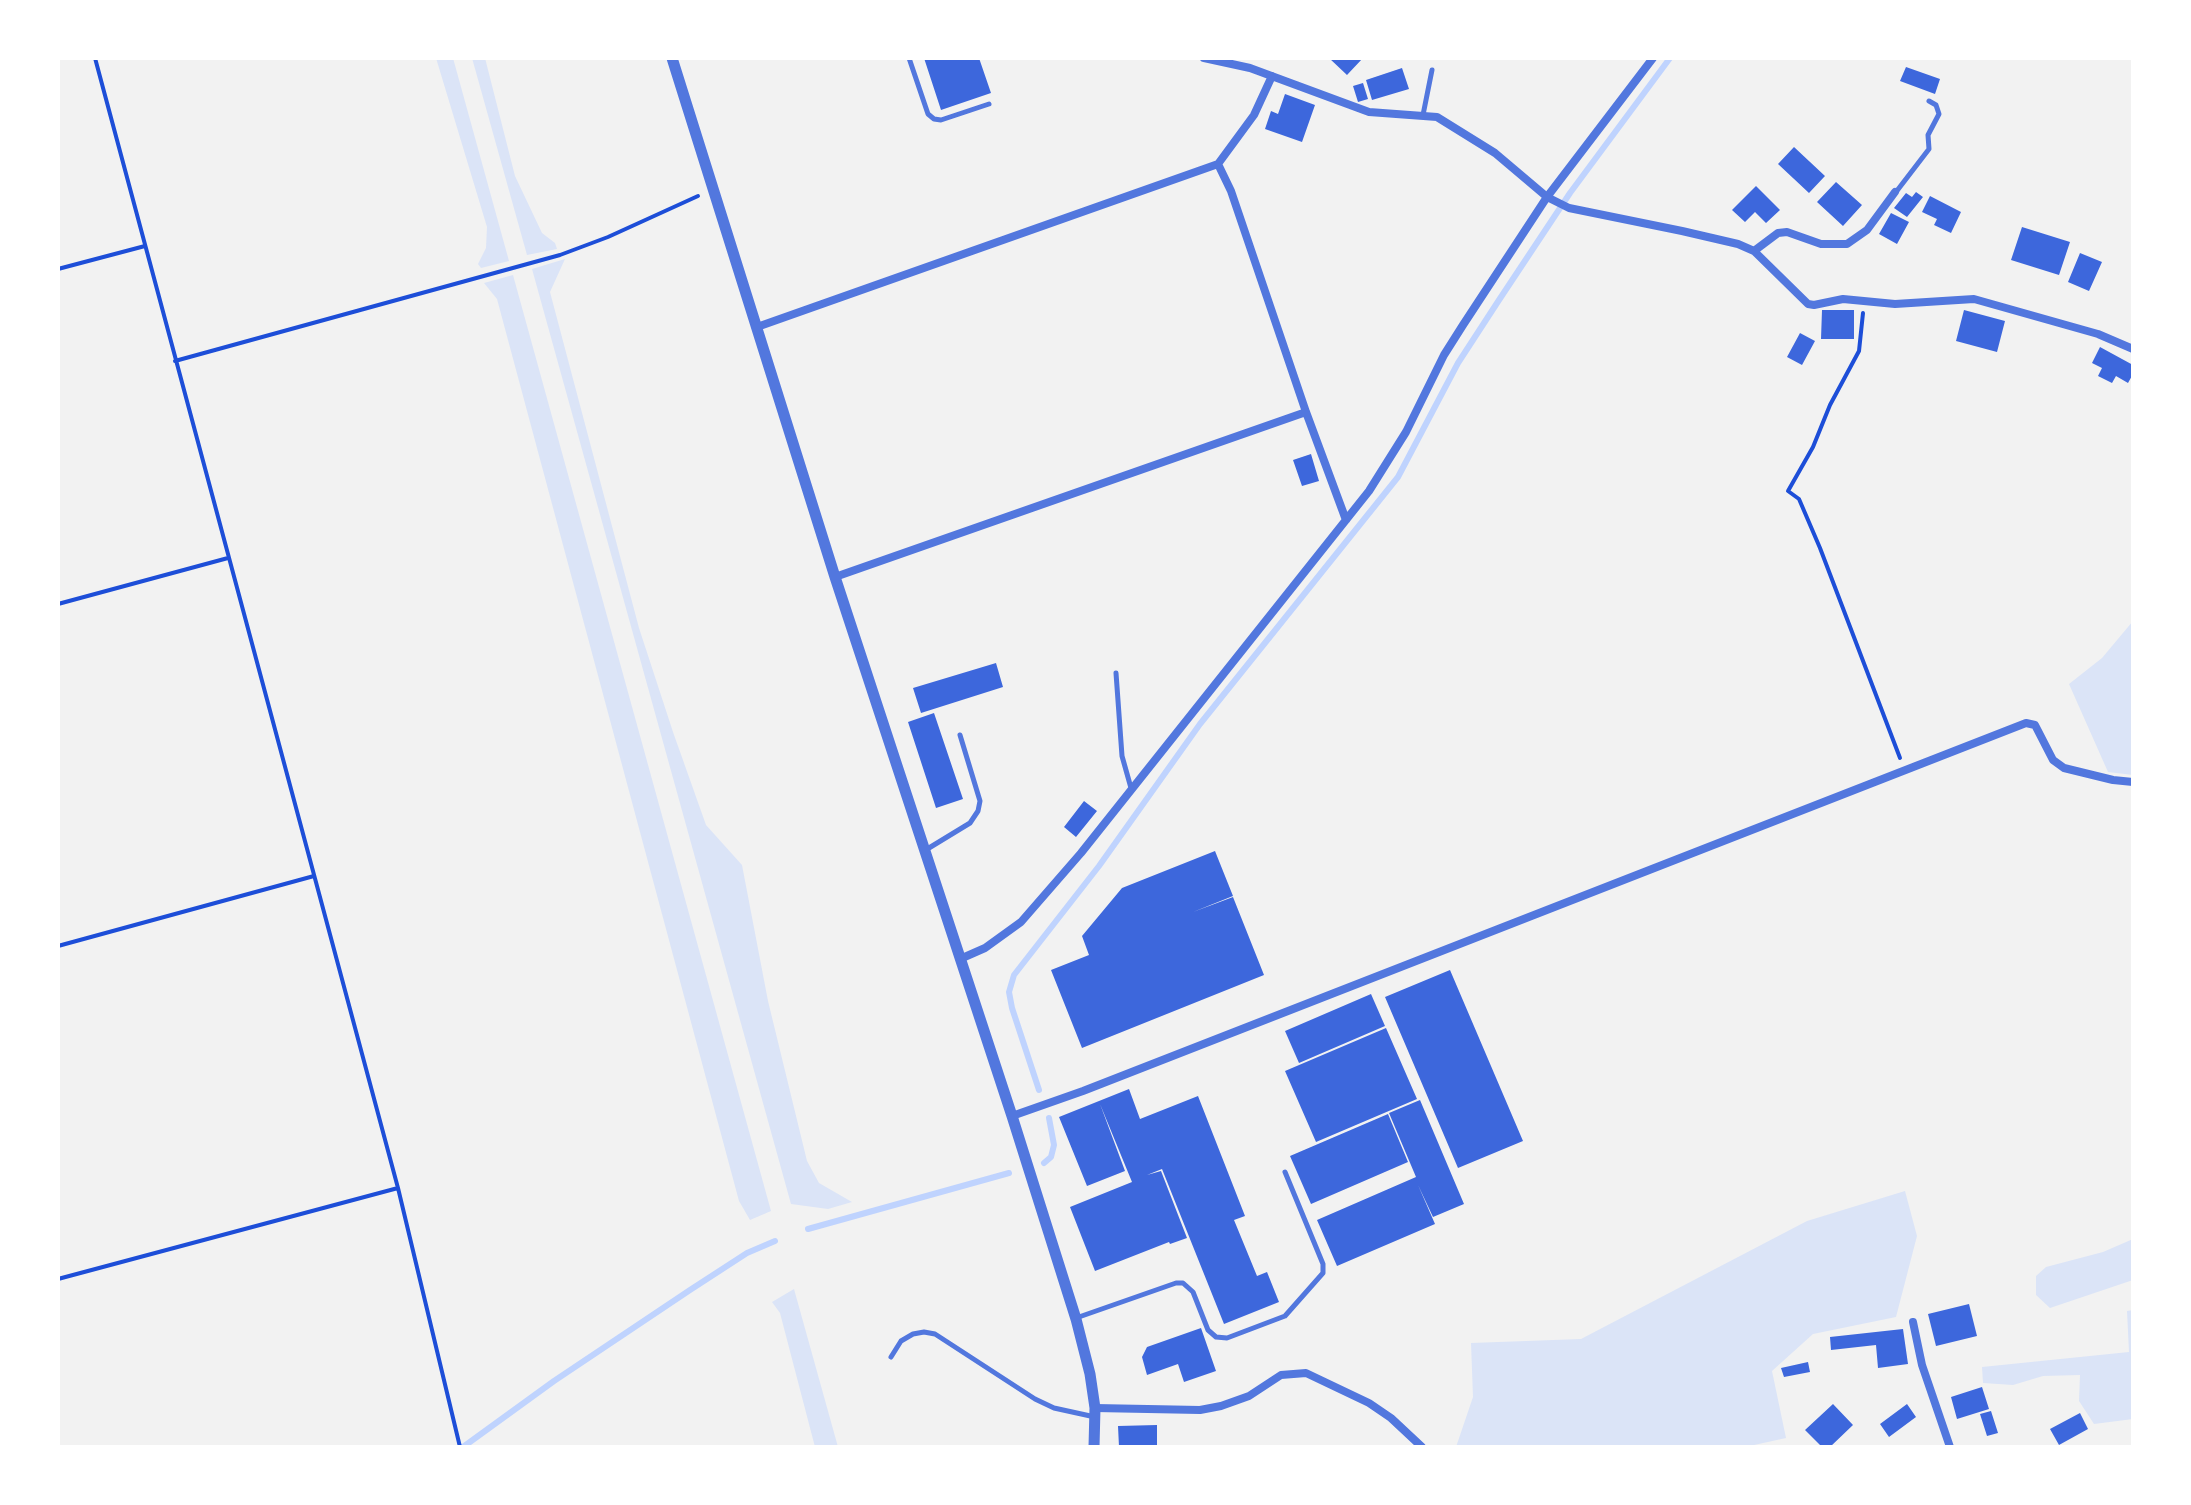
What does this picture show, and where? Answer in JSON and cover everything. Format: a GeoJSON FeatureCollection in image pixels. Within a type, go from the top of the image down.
{"type":"FeatureCollection","features":[{"type":"Feature","properties":{"kind":"street"},"geometry":{"type":"LineString","coordinates":[[672,58],[835,577],[1076,1319],[1090,1374],[1095,1412],[1094,1447]]}},
{"type":"Feature","properties":{"kind":"street"},"geometry":{"type":"LineString","coordinates":[[1204,58],[1250,68],[1369,112],[1437,117],[1474,139],[1547,197],[1569,208],[1682,231],[1754,251],[1808,304],[1843,299],[1895,304],[1974,299],[2098,334],[2133,349]]}},
{"type":"Feature","properties":{"kind":"street"},"geometry":{"type":"LineString","coordinates":[[960,959],[985,948],[1021,922],[1081,853],[1346,520],[1388,465],[1444,355],[1547,197],[1653,58]]}},
{"type":"Feature","properties":{"kind":"street"},"geometry":{"type":"LineString","coordinates":[[757,327],[1218,164],[1254,115],[1272,76]]}},
{"type":"Feature","properties":{"kind":"street"},"geometry":{"type":"LineString","coordinates":[[1218,164],[1231,191],[1346,520]]}},
{"type":"Feature","properties":{"kind":"street"},"geometry":{"type":"LineString","coordinates":[[1754,251],[1778,233],[1787,232],[1821,244],[1847,244],[1867,230],[1895,192]]}},
{"type":"Feature","properties":{"kind":"street"},"geometry":{"type":"LineString","coordinates":[[835,577],[1306,412]]}},
{"type":"Feature","properties":{"kind":"street"},"geometry":{"type":"LineString","coordinates":[[1012,1116],[2030,722],[2035,725],[2053,760],[2064,768],[2133,782]]}},
{"type":"Feature","properties":{"kind":"street"},"geometry":{"type":"LineString","coordinates":[[1913,1322],[1922,1365],[1950,1447]]}},
{"type":"Feature","properties":{"kind":"street"},"geometry":{"type":"LineString","coordinates":[[1095,1412],[1210,1408],[1249,1396],[1281,1375],[1306,1373],[1369,1403],[1391,1418],[1422,1447]]}},
{"type":"Feature","properties":{"kind":"lane"},"geometry":{"type":"LineString","coordinates":[[909,58],[928,114],[934,119],[941,120],[989,104]]}},
{"type":"Feature","properties":{"kind":"lane"},"geometry":{"type":"LineString","coordinates":[[1423,115],[1432,70]]}},
{"type":"Feature","properties":{"kind":"lane"},"geometry":{"type":"LineString","coordinates":[[1895,192],[1929,149],[1928,135],[1939,114],[1936,105],[1929,101]]}},
{"type":"Feature","properties":{"kind":"lane"},"geometry":{"type":"LineString","coordinates":[[1116,673],[1122,756],[1131,788]]}},
{"type":"Feature","properties":{"kind":"lane"},"geometry":{"type":"LineString","coordinates":[[924,851],[970,823],[978,811],[980,801],[960,735]]}},
{"type":"Feature","properties":{"kind":"lane"},"geometry":{"type":"LineString","coordinates":[[1076,1319],[1176,1283],[1188,1285],[1208,1330],[1216,1337],[1227,1338],[1285,1316],[1323,1273],[1323,1264],[1285,1172]]}},
{"type":"Feature","properties":{"kind":"lane"},"geometry":{"type":"LineString","coordinates":[[891,1357],[901,1341],[913,1334],[935,1334],[1035,1399],[1054,1408],[1095,1412]]}},
{"type":"Feature","properties":{"kind":"path"},"geometry":{"type":"LineString","coordinates":[[95,58],[398,1188],[460,1447]]}},
{"type":"Feature","properties":{"kind":"path"},"geometry":{"type":"LineString","coordinates":[[175,361],[560,255],[608,237],[713,189]]}},
{"type":"Feature","properties":{"kind":"path"},"geometry":{"type":"LineString","coordinates":[[58,269],[145,246]]}},
{"type":"Feature","properties":{"kind":"path"},"geometry":{"type":"LineString","coordinates":[[1863,302],[1859,351],[1788,491],[1799,499],[1820,548],[1904,770]]}},
{"type":"Feature","properties":{"kind":"path"},"geometry":{"type":"LineString","coordinates":[[58,604],[228,558]]}},
{"type":"Feature","properties":{"kind":"path"},"geometry":{"type":"LineString","coordinates":[[58,946],[314,876]]}},
{"type":"Feature","properties":{"kind":"path"},"geometry":{"type":"LineString","coordinates":[[58,1279],[398,1188]]}},
{"type":"Feature","properties":{"kind":"shaded area"},"geometry":{"type":"Polygon","coordinates":[[[436,58],[453,58],[509,261],[481,268],[478,264],[486,248],[487,227],[436,58]]]}},
{"type":"Feature","properties":{"kind":"shaded area"},"geometry":{"type":"Polygon","coordinates":[[[472,58],[485,58],[515,176],[542,233],[555,243],[557,249],[527,255],[472,58]]]}},
{"type":"Feature","properties":{"kind":"shaded area"},"geometry":{"type":"Polygon","coordinates":[[[565,259],[550,292],[639,628],[706,825],[742,865],[768,1001],[807,1161],[819,1183],[852,1202],[828,1209],[791,1204],[532,269],[565,259]]]}},
{"type":"Feature","properties":{"kind":"shaded area"},"geometry":{"type":"Polygon","coordinates":[[[513,275],[771,1211],[750,1220],[739,1201],[497,299],[484,283],[513,275]]]}},
{"type":"Feature","properties":{"kind":"shaded area"},"geometry":{"type":"Polygon","coordinates":[[[2133,621],[2133,775],[2108,772],[2069,684],[2102,658],[2133,621]]]}},
{"type":"Feature","properties":{"kind":"shaded area"},"geometry":{"type":"Polygon","coordinates":[[[1905,1191],[1917,1236],[1896,1317],[1813,1334],[1772,1371],[1786,1438],[1745,1447],[1456,1447],[1473,1397],[1471,1343],[1581,1339],[1807,1221],[1905,1191]]]}},
{"type":"Feature","properties":{"kind":"shaded area"},"geometry":{"type":"Polygon","coordinates":[[[2133,1239],[2133,1280],[2050,1308],[2036,1295],[2036,1276],[2046,1267],[2103,1252],[2133,1239]]]}},
{"type":"Feature","properties":{"kind":"shaded area"},"geometry":{"type":"Polygon","coordinates":[[[794,1289],[838,1447],[815,1447],[780,1313],[772,1302],[794,1289]]]}},
{"type":"Feature","properties":{"kind":"shaded area"},"geometry":{"type":"Polygon","coordinates":[[[2133,1310],[2133,1419],[2094,1424],[2079,1401],[2080,1375],[2043,1376],[2013,1385],[1983,1383],[1982,1367],[2129,1352],[2127,1311],[2133,1310]]]}},
{"type":"Feature","properties":{"kind":"building"},"geometry":{"type":"Polygon","coordinates":[[[924,58],[979,58],[991,93],[941,110],[924,58]]]}},
{"type":"Feature","properties":{"kind":"building"},"geometry":{"type":"Polygon","coordinates":[[[1329,58],[1363,58],[1347,75],[1329,58]]]}},
{"type":"Feature","properties":{"kind":"building"},"geometry":{"type":"Polygon","coordinates":[[[1906,67],[1940,79],[1935,94],[1900,81],[1906,67]]]}},
{"type":"Feature","properties":{"kind":"building"},"geometry":{"type":"Polygon","coordinates":[[[1402,68],[1409,89],[1372,100],[1366,80],[1402,68]]]}},
{"type":"Feature","properties":{"kind":"building"},"geometry":{"type":"Polygon","coordinates":[[[1363,83],[1368,99],[1358,102],[1353,86],[1363,83]]]}},
{"type":"Feature","properties":{"kind":"building"},"geometry":{"type":"Polygon","coordinates":[[[1285,94],[1315,105],[1302,142],[1265,129],[1271,111],[1278,114],[1285,94]]]}},
{"type":"Feature","properties":{"kind":"building"},"geometry":{"type":"Polygon","coordinates":[[[1794,147],[1825,176],[1809,193],[1778,164],[1794,147]]]}},
{"type":"Feature","properties":{"kind":"building"},"geometry":{"type":"Polygon","coordinates":[[[1836,182],[1862,205],[1843,226],[1817,202],[1836,182]]]}},
{"type":"Feature","properties":{"kind":"building"},"geometry":{"type":"Polygon","coordinates":[[[1756,186],[1780,210],[1766,223],[1755,212],[1745,222],[1732,210],[1756,186]]]}},
{"type":"Feature","properties":{"kind":"building"},"geometry":{"type":"Polygon","coordinates":[[[1916,192],[1923,197],[1907,217],[1894,208],[1906,193],[1912,197],[1916,192]]]}},
{"type":"Feature","properties":{"kind":"building"},"geometry":{"type":"Polygon","coordinates":[[[1930,196],[1961,212],[1951,233],[1934,225],[1937,219],[1922,212],[1930,196]]]}},
{"type":"Feature","properties":{"kind":"building"},"geometry":{"type":"Polygon","coordinates":[[[1891,213],[1909,222],[1897,244],[1879,234],[1891,213]]]}},
{"type":"Feature","properties":{"kind":"building"},"geometry":{"type":"Polygon","coordinates":[[[2022,227],[2070,242],[2059,275],[2011,260],[2022,227]]]}},
{"type":"Feature","properties":{"kind":"building"},"geometry":{"type":"Polygon","coordinates":[[[2080,253],[2102,262],[2089,291],[2068,282],[2080,253]]]}},
{"type":"Feature","properties":{"kind":"building"},"geometry":{"type":"Polygon","coordinates":[[[1822,310],[1854,310],[1854,339],[1821,339],[1822,310]]]}},
{"type":"Feature","properties":{"kind":"building"},"geometry":{"type":"Polygon","coordinates":[[[1964,310],[2005,321],[1997,352],[1956,341],[1964,310]]]}},
{"type":"Feature","properties":{"kind":"building"},"geometry":{"type":"Polygon","coordinates":[[[1800,333],[1815,341],[1802,365],[1787,357],[1800,333]]]}},
{"type":"Feature","properties":{"kind":"building"},"geometry":{"type":"Polygon","coordinates":[[[2100,347],[2133,365],[2133,374],[2128,383],[2116,376],[2112,383],[2098,376],[2102,368],[2092,363],[2100,347]]]}},
{"type":"Feature","properties":{"kind":"building"},"geometry":{"type":"Polygon","coordinates":[[[1311,454],[1319,481],[1302,486],[1293,460],[1311,454]]]}},
{"type":"Feature","properties":{"kind":"building"},"geometry":{"type":"Polygon","coordinates":[[[996,663],[1003,687],[921,713],[913,688],[996,663]]]}},
{"type":"Feature","properties":{"kind":"building"},"geometry":{"type":"Polygon","coordinates":[[[934,713],[963,799],[936,808],[908,722],[934,713]]]}},
{"type":"Feature","properties":{"kind":"building"},"geometry":{"type":"Polygon","coordinates":[[[1084,801],[1097,811],[1076,837],[1064,827],[1084,801]]]}},
{"type":"Feature","properties":{"kind":"building"},"geometry":{"type":"Polygon","coordinates":[[[1215,851],[1233,896],[1193,912],[1233,897],[1264,975],[1082,1048],[1051,970],[1089,955],[1082,936],[1122,888],[1215,851]]]}},
{"type":"Feature","properties":{"kind":"building"},"geometry":{"type":"Polygon","coordinates":[[[1450,970],[1523,1141],[1458,1168],[1385,997],[1450,970]]]}},
{"type":"Feature","properties":{"kind":"building"},"geometry":{"type":"Polygon","coordinates":[[[1371,994],[1385,1026],[1299,1063],[1285,1031],[1371,994]]]}},
{"type":"Feature","properties":{"kind":"building"},"geometry":{"type":"Polygon","coordinates":[[[1386,1028],[1417,1099],[1316,1142],[1285,1071],[1386,1028]]]}},
{"type":"Feature","properties":{"kind":"building"},"geometry":{"type":"Polygon","coordinates":[[[1129,1089],[1140,1119],[1198,1096],[1245,1216],[1234,1220],[1257,1276],[1267,1272],[1279,1302],[1224,1324],[1162,1169],[1147,1175],[1161,1171],[1187,1238],[1095,1271],[1070,1207],[1132,1182],[1100,1104],[1125,1171],[1087,1186],[1059,1117],[1129,1089]]]}},
{"type":"Feature","properties":{"kind":"building"},"geometry":{"type":"Polygon","coordinates":[[[1420,1100],[1464,1204],[1433,1217],[1418,1185],[1435,1224],[1337,1266],[1317,1220],[1416,1177],[1389,1113],[1420,1100]]]}},
{"type":"Feature","properties":{"kind":"building"},"geometry":{"type":"Polygon","coordinates":[[[1388,1114],[1408,1162],[1311,1204],[1290,1156],[1388,1114]]]}},
{"type":"Feature","properties":{"kind":"building"},"geometry":{"type":"Polygon","coordinates":[[[1969,1304],[1977,1336],[1936,1346],[1928,1314],[1969,1304]]]}},
{"type":"Feature","properties":{"kind":"building"},"geometry":{"type":"Polygon","coordinates":[[[1201,1328],[1216,1371],[1184,1382],[1178,1364],[1147,1375],[1142,1357],[1147,1347],[1201,1328]]]}},
{"type":"Feature","properties":{"kind":"building"},"geometry":{"type":"Polygon","coordinates":[[[1903,1329],[1908,1364],[1878,1368],[1876,1345],[1831,1350],[1830,1337],[1903,1329]]]}},
{"type":"Feature","properties":{"kind":"building"},"geometry":{"type":"Polygon","coordinates":[[[1808,1362],[1810,1372],[1784,1377],[1781,1368],[1808,1362]]]}},
{"type":"Feature","properties":{"kind":"building"},"geometry":{"type":"Polygon","coordinates":[[[1982,1387],[1989,1409],[1957,1419],[1951,1397],[1982,1387]]]}},
{"type":"Feature","properties":{"kind":"building"},"geometry":{"type":"Polygon","coordinates":[[[1833,1404],[1853,1425],[1830,1447],[1822,1447],[1805,1430],[1833,1404]]]}},
{"type":"Feature","properties":{"kind":"building"},"geometry":{"type":"Polygon","coordinates":[[[1907,1404],[1916,1417],[1889,1437],[1880,1424],[1907,1404]]]}},
{"type":"Feature","properties":{"kind":"building"},"geometry":{"type":"Polygon","coordinates":[[[1991,1411],[1998,1433],[1987,1436],[1980,1414],[1991,1411]]]}},
{"type":"Feature","properties":{"kind":"building"},"geometry":{"type":"Polygon","coordinates":[[[2080,1413],[2088,1429],[2059,1445],[2050,1429],[2080,1413]]]}},
{"type":"Feature","properties":{"kind":"building"},"geometry":{"type":"Polygon","coordinates":[[[1157,1425],[1157,1446],[1119,1447],[1118,1426],[1157,1425]]]}},
{"type":"Feature","properties":{"kind":"waterway"},"geometry":{"type":"LineString","coordinates":[[1039,1090],[1012,1008],[1009,992],[1014,975],[1099,866],[1200,724],[1398,477],[1458,363],[1570,193],[1670,58]]}},
{"type":"Feature","properties":{"kind":"waterway"},"geometry":{"type":"LineString","coordinates":[[1044,1163],[1051,1157],[1054,1145],[1049,1118]]}},
{"type":"Feature","properties":{"kind":"waterway"},"geometry":{"type":"LineString","coordinates":[[808,1229],[1009,1173]]}},
{"type":"Feature","properties":{"kind":"waterway"},"geometry":{"type":"LineString","coordinates":[[463,1447],[554,1381],[690,1290],[747,1253],[775,1241]]}}]}
